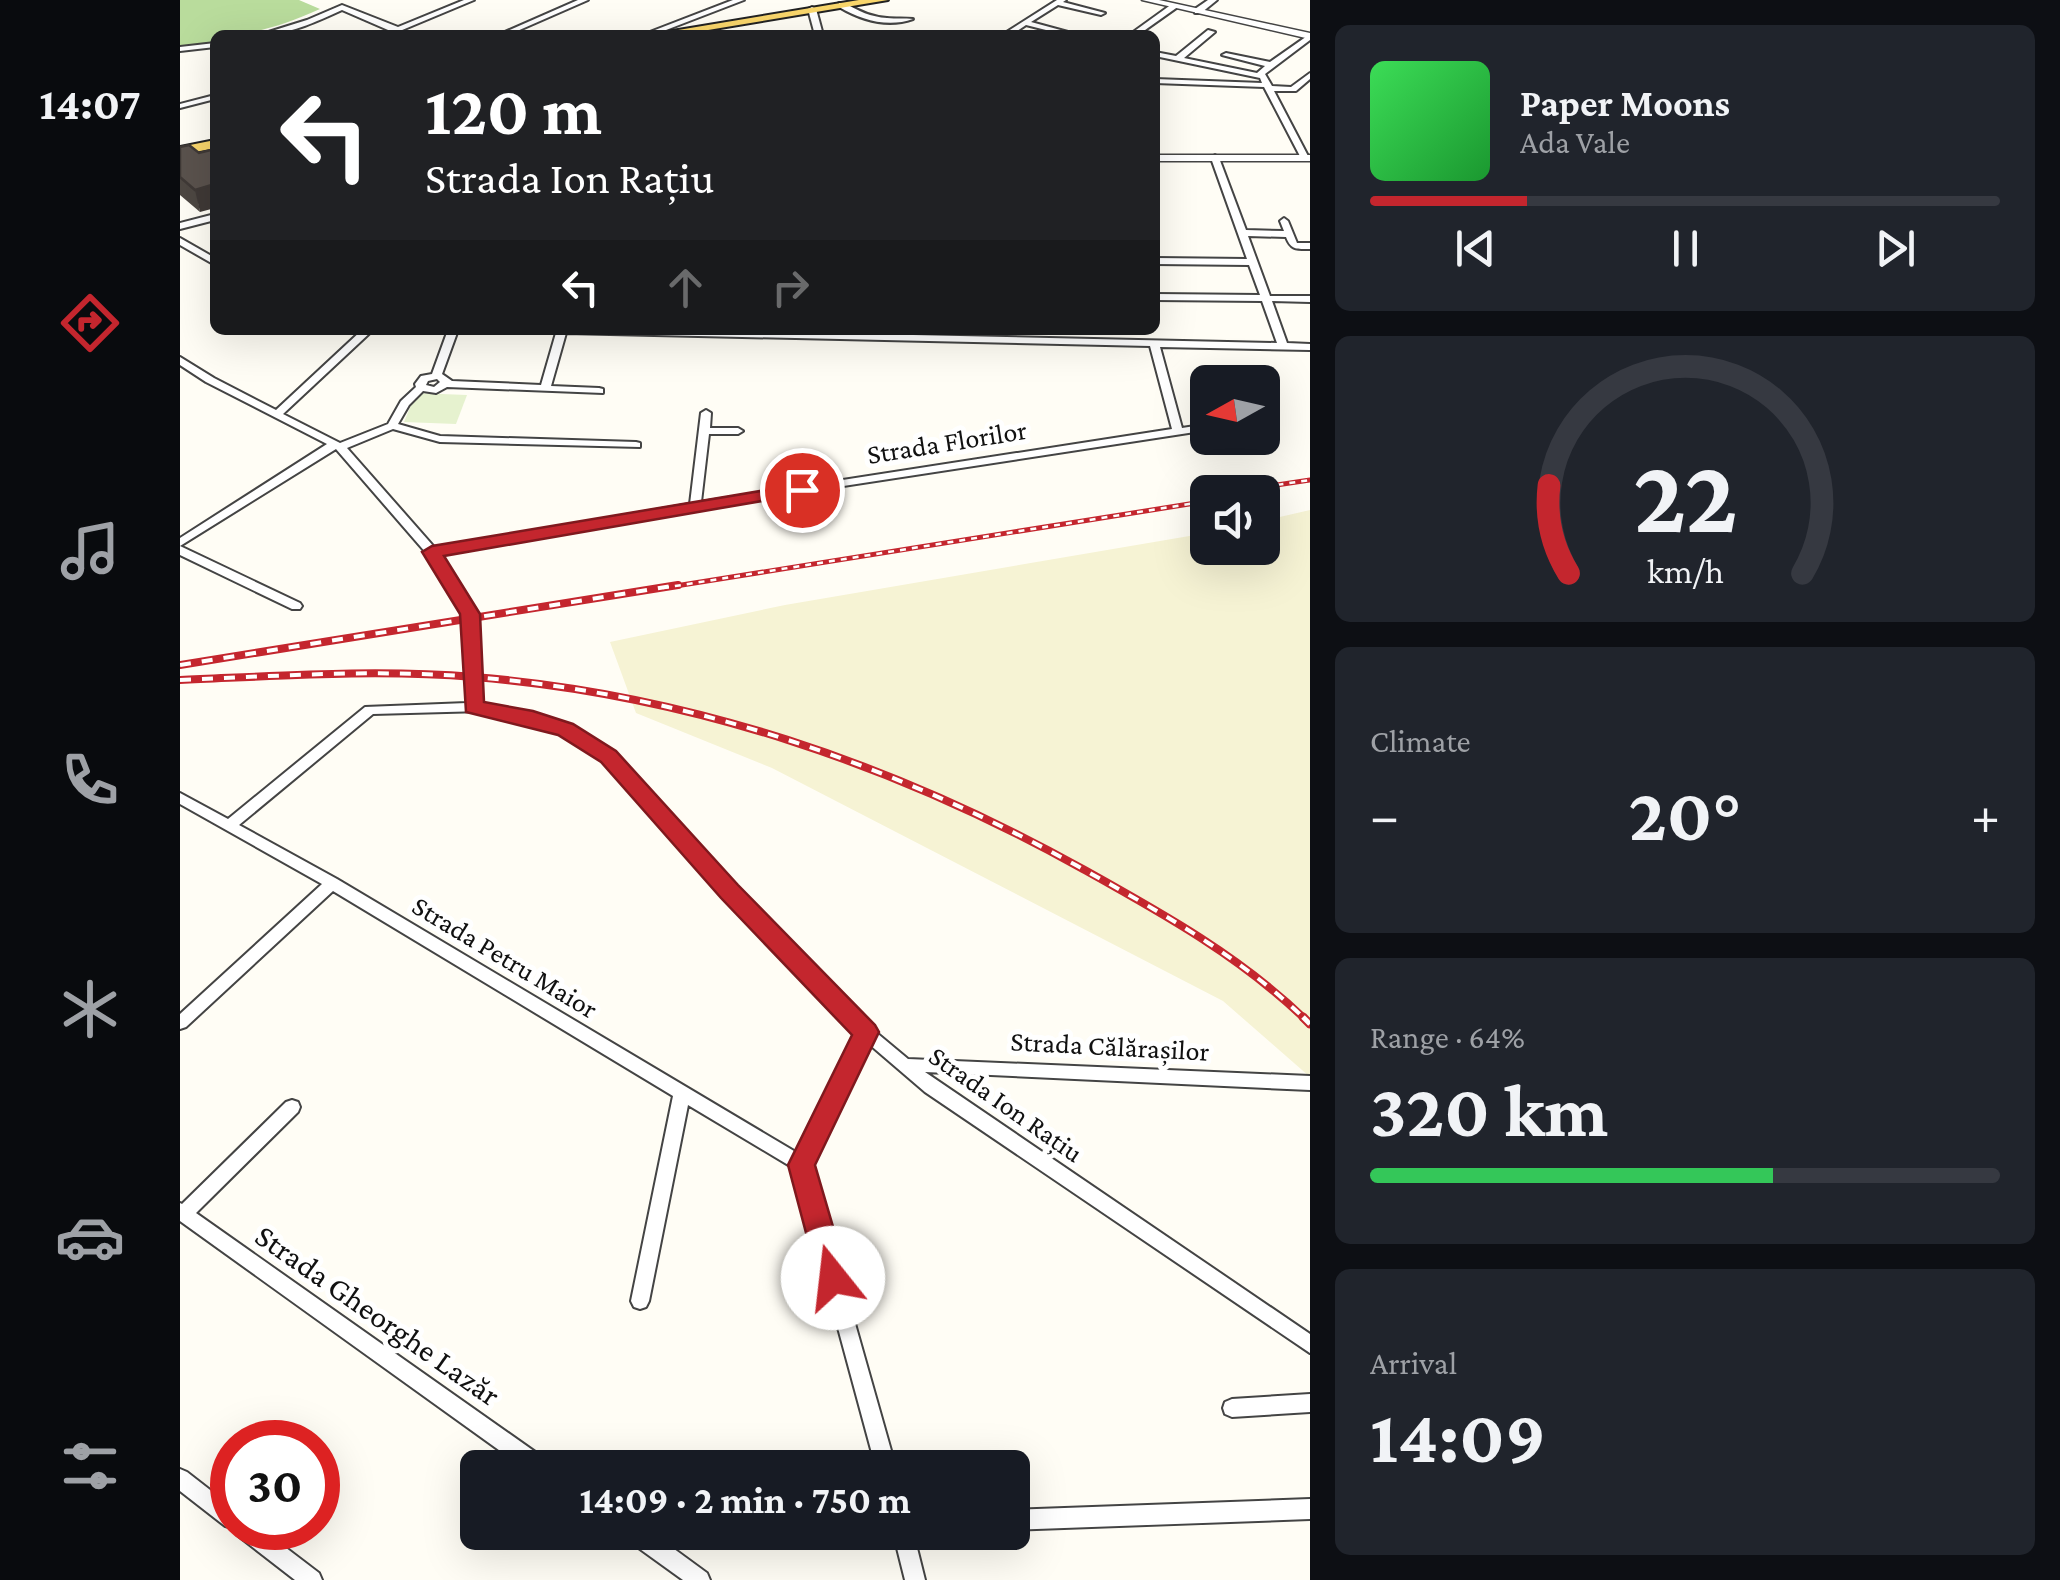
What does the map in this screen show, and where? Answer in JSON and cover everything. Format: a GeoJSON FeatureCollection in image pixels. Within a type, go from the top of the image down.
{"type":"FeatureCollection","features":[{"type":"Feature","properties":{"kind":"main road"},"geometry":{"type":"LineString","coordinates":[[686,30],[882,0]]}},
{"type":"Feature","properties":{"kind":"main road"},"geometry":{"type":"LineString","coordinates":[[180,151],[210,145]]}},
{"type":"Feature","properties":{"kind":"street"},"geometry":{"type":"LineString","coordinates":[[281,30],[342,7],[396,30],[470,0]]}},
{"type":"Feature","properties":{"kind":"street"},"geometry":{"type":"LineString","coordinates":[[514,30],[584,0]]}},
{"type":"Feature","properties":{"kind":"street"},"geometry":{"type":"LineString","coordinates":[[721,0],[736,2]]}},
{"type":"Feature","properties":{"kind":"street"},"geometry":{"type":"LineString","coordinates":[[1042,0],[1102,13]]}},
{"type":"Feature","properties":{"kind":"street"},"geometry":{"type":"LineString","coordinates":[[1147,0],[1306,35]]}},
{"type":"Feature","properties":{"kind":"street"},"geometry":{"type":"LineString","coordinates":[[1198,11],[1213,0]]}},
{"type":"Feature","properties":{"kind":"street"},"geometry":{"type":"LineString","coordinates":[[652,30],[736,2]]}},
{"type":"Feature","properties":{"kind":"street"},"geometry":{"type":"LineString","coordinates":[[1014,30],[1058,2]]}},
{"type":"Feature","properties":{"kind":"street"},"geometry":{"type":"LineString","coordinates":[[842,5],[857,14],[885,21],[909,19]]}},
{"type":"Feature","properties":{"kind":"street"},"geometry":{"type":"LineString","coordinates":[[1141,30],[1175,6]]}},
{"type":"Feature","properties":{"kind":"street"},"geometry":{"type":"LineString","coordinates":[[812,10],[818,30]]}},
{"type":"Feature","properties":{"kind":"street"},"geometry":{"type":"LineString","coordinates":[[1025,23],[1054,30]]}},
{"type":"Feature","properties":{"kind":"street"},"geometry":{"type":"LineString","coordinates":[[1307,158],[1266,83],[1271,65],[1297,45],[1310,24]]}},
{"type":"Feature","properties":{"kind":"street"},"geometry":{"type":"LineString","coordinates":[[1177,60],[1211,32]]}},
{"type":"Feature","properties":{"kind":"street"},"geometry":{"type":"LineString","coordinates":[[180,49],[210,45]]}},
{"type":"Feature","properties":{"kind":"street"},"geometry":{"type":"LineString","coordinates":[[1297,45],[1310,48]]}},
{"type":"Feature","properties":{"kind":"street"},"geometry":{"type":"LineString","coordinates":[[1160,55],[1294,89],[1308,79]]}},
{"type":"Feature","properties":{"kind":"street"},"geometry":{"type":"LineString","coordinates":[[1226,55],[1271,65]]}},
{"type":"Feature","properties":{"kind":"street"},"geometry":{"type":"LineString","coordinates":[[1160,80],[1266,83]]}},
{"type":"Feature","properties":{"kind":"street"},"geometry":{"type":"LineString","coordinates":[[181,103],[210,97]]}},
{"type":"Feature","properties":{"kind":"street"},"geometry":{"type":"LineString","coordinates":[[1297,143],[1310,143]]}},
{"type":"Feature","properties":{"kind":"street"},"geometry":{"type":"LineString","coordinates":[[1160,155],[1307,158]]}},
{"type":"Feature","properties":{"kind":"street"},"geometry":{"type":"LineString","coordinates":[[1214,158],[1283,346]]}},
{"type":"Feature","properties":{"kind":"street"},"geometry":{"type":"LineString","coordinates":[[180,226],[210,219]]}},
{"type":"Feature","properties":{"kind":"street"},"geometry":{"type":"LineString","coordinates":[[1284,221],[1294,246],[1310,246]]}},
{"type":"Feature","properties":{"kind":"street"},"geometry":{"type":"LineString","coordinates":[[1241,233],[1288,234]]}},
{"type":"Feature","properties":{"kind":"street"},"geometry":{"type":"LineString","coordinates":[[180,241],[210,259]]}},
{"type":"Feature","properties":{"kind":"street"},"geometry":{"type":"LineString","coordinates":[[1160,261],[1251,262]]}},
{"type":"Feature","properties":{"kind":"street"},"geometry":{"type":"LineString","coordinates":[[1160,297],[1310,299]]}},
{"type":"Feature","properties":{"kind":"street"},"geometry":{"type":"LineString","coordinates":[[278,413],[363,335]]}},
{"type":"Feature","properties":{"kind":"street"},"geometry":{"type":"LineString","coordinates":[[436,376],[451,335]]}},
{"type":"Feature","properties":{"kind":"street"},"geometry":{"type":"LineString","coordinates":[[545,388],[561,335]]}},
{"type":"Feature","properties":{"kind":"street"},"geometry":{"type":"LineString","coordinates":[[889,335],[1310,347]]}},
{"type":"Feature","properties":{"kind":"street"},"geometry":{"type":"LineString","coordinates":[[1154,343],[1178,432]]}},
{"type":"Feature","properties":{"kind":"street"},"geometry":{"type":"LineString","coordinates":[[180,360],[210,380],[337,446],[432,552],[470,614],[474,707]]}},
{"type":"Feature","properties":{"kind":"street"},"geometry":{"type":"LineString","coordinates":[[436,376],[447,384]]}},
{"type":"Feature","properties":{"kind":"street"},"geometry":{"type":"LineString","coordinates":[[392,426],[405,403],[421,388],[422,380],[436,376]]}},
{"type":"Feature","properties":{"kind":"street"},"geometry":{"type":"LineString","coordinates":[[421,388],[436,390],[447,384],[600,391]]}},
{"type":"Feature","properties":{"kind":"street"},"geometry":{"type":"LineString","coordinates":[[695,508],[706,413]]}},
{"type":"Feature","properties":{"kind":"street"},"geometry":{"type":"LineString","coordinates":[[180,547],[337,446],[392,426],[440,439],[636,445]]}},
{"type":"Feature","properties":{"kind":"street","name":"Strada Florilor"},"geometry":{"type":"LineString","coordinates":[[432,552],[1190,430]]}},
{"type":"Feature","properties":{"kind":"street"},"geometry":{"type":"LineString","coordinates":[[704,431],[738,431]]}},
{"type":"Feature","properties":{"kind":"street"},"geometry":{"type":"LineString","coordinates":[[180,547],[296,606]]}},
{"type":"Feature","properties":{"kind":"street","name":"Strada Ion Rațiu"},"geometry":{"type":"LineString","coordinates":[[230,825],[370,710],[474,707],[533,718],[565,730],[608,756],[729,892],[866,1032],[931,1087],[1310,1344]]}},
{"type":"Feature","properties":{"kind":"street","name":"Strada Petru Maior"},"geometry":{"type":"LineString","coordinates":[[180,798],[332,884],[802,1165]]}},
{"type":"Feature","properties":{"kind":"street"},"geometry":{"type":"LineString","coordinates":[[180,1023],[332,884]]}},
{"type":"Feature","properties":{"kind":"street"},"geometry":{"type":"LineString","coordinates":[[866,1032],[802,1165],[881,1450]]}},
{"type":"Feature","properties":{"kind":"street","name":"Strada Călărașilor"},"geometry":{"type":"LineString","coordinates":[[907,1065],[1310,1082]]}},
{"type":"Feature","properties":{"kind":"street"},"geometry":{"type":"LineString","coordinates":[[640,1301],[682,1092]]}},
{"type":"Feature","properties":{"kind":"street"},"geometry":{"type":"LineString","coordinates":[[182,1212],[292,1107]]}},
{"type":"Feature","properties":{"kind":"street","name":"Strada Gheorghe Lazăr"},"geometry":{"type":"LineString","coordinates":[[182,1212],[517,1450]]}},
{"type":"Feature","properties":{"kind":"street"},"geometry":{"type":"LineString","coordinates":[[1232,1408],[1310,1403]]}},
{"type":"Feature","properties":{"kind":"street"},"geometry":{"type":"LineString","coordinates":[[180,1479],[210,1502]]}},
{"type":"Feature","properties":{"kind":"street"},"geometry":{"type":"LineString","coordinates":[[1030,1519],[1310,1509]]}},
{"type":"Feature","properties":{"kind":"street"},"geometry":{"type":"LineString","coordinates":[[273,1550],[312,1580]]}},
{"type":"Feature","properties":{"kind":"street"},"geometry":{"type":"LineString","coordinates":[[658,1550],[700,1580]]}},
{"type":"Feature","properties":{"kind":"street"},"geometry":{"type":"LineString","coordinates":[[908,1550],[914,1580]]}},
{"type":"Feature","properties":{"kind":"shaded area"},"geometry":{"type":"Polygon","coordinates":[[[1310,510],[1310,1077],[1223,1001],[772,768],[636,713],[610,642],[785,605],[1190,536],[1190,565],[1280,565],[1280,517],[1310,510]]]}},
{"type":"Feature","properties":{"kind":"green space"},"geometry":{"type":"Polygon","coordinates":[[[180,0],[299,0],[320,9],[259,30],[210,30],[210,43],[180,47],[180,0]]]}},
{"type":"Feature","properties":{"kind":"green space"},"geometry":{"type":"Polygon","coordinates":[[[416,393],[467,395],[456,424],[404,422],[416,393]]]}},
{"type":"Feature","properties":{"kind":"building"},"geometry":{"type":"Polygon","coordinates":[[[189,145],[199,153],[210,150],[210,186],[195,190],[180,177],[180,147],[189,145]]]}},
{"type":"Feature","properties":{"kind":"railway"},"geometry":{"type":"LineString","coordinates":[[1280,484],[1310,480]]}},
{"type":"Feature","properties":{"kind":"railway"},"geometry":{"type":"LineString","coordinates":[[663,588],[1190,504]]}},
{"type":"Feature","properties":{"kind":"railway"},"geometry":{"type":"LineString","coordinates":[[180,665],[678,585]]}},
{"type":"Feature","properties":{"kind":"railway"},"geometry":{"type":"LineString","coordinates":[[180,680],[364,673],[474,677],[633,699],[788,740],[937,797],[1081,868],[1227,955],[1306,1020]]}},
{"type":"Feature","properties":{"kind":"railway"},"geometry":{"type":"LineString","coordinates":[[1303,1017],[1306,1020]]}},
{"type":"Feature","properties":{"kind":"railway"},"geometry":{"type":"LineString","coordinates":[[1306,1020],[1310,1024]]}},
{"type":"Feature","properties":{"kind":"route"},"geometry":{"type":"LineString","coordinates":[[802,490],[432,552],[470,614],[474,637],[474,707],[533,718],[591,742],[608,756],[729,892],[866,1032],[802,1165],[833,1278]]}}]}
